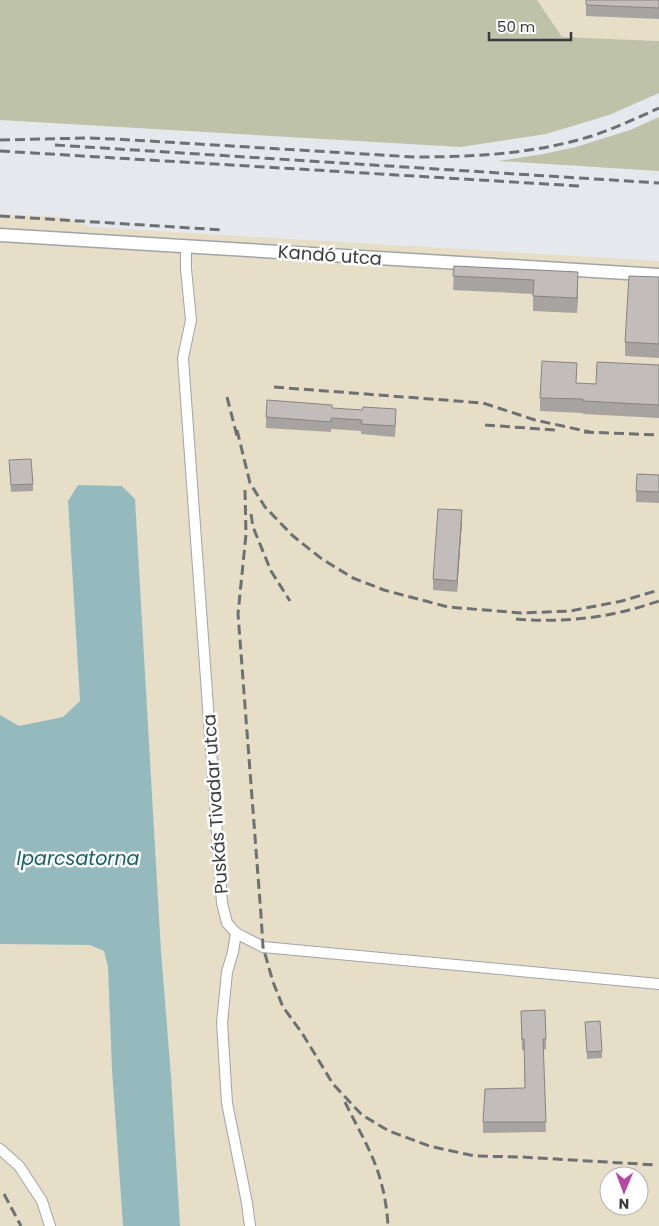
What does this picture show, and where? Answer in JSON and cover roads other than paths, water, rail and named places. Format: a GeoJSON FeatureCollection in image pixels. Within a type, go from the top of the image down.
{"type":"FeatureCollection","features":[{"type":"Feature","properties":{"kind":"street","name":"Kandó utca"},"geometry":{"type":"LineString","coordinates":[[0,235],[659,275]]}},
{"type":"Feature","properties":{"kind":"street","name":"Puskás Tivadar utca"},"geometry":{"type":"LineString","coordinates":[[186,246],[186,269],[191,320],[183,358],[222,903],[227,923],[236,933]]}},
{"type":"Feature","properties":{"kind":"street"},"geometry":{"type":"LineString","coordinates":[[250,1226],[227,1103],[222,1024],[227,972],[236,933],[263,946],[659,984]]}},
{"type":"Feature","properties":{"kind":"street"},"geometry":{"type":"LineString","coordinates":[[0,1149],[20,1166],[42,1201],[50,1226]]}},
{"type":"Feature","properties":{"kind":"water","name":"Iparcsatorna"},"geometry":{"type":"Polygon","coordinates":[[[78,485],[122,486],[135,499],[161,951],[180,1226],[123,1226],[112,1070],[108,967],[104,951],[90,945],[0,944],[0,715],[19,726],[63,717],[80,701],[68,501],[78,485]]]}},
{"type":"Feature","properties":{"kind":"railway"},"geometry":{"type":"LineString","coordinates":[[0,140],[87,138],[414,157],[459,156],[526,151],[570,142],[601,133],[659,108]]}},
{"type":"Feature","properties":{"kind":"railway"},"geometry":{"type":"LineString","coordinates":[[55,145],[659,183]]}},
{"type":"Feature","properties":{"kind":"railway"},"geometry":{"type":"LineString","coordinates":[[0,151],[579,186]]}},
{"type":"Feature","properties":{"kind":"railway"},"geometry":{"type":"LineString","coordinates":[[0,216],[223,230]]}},
{"type":"Feature","properties":{"kind":"railway"},"geometry":{"type":"LineString","coordinates":[[274,387],[483,403],[535,420],[590,432]]}},
{"type":"Feature","properties":{"kind":"railway"},"geometry":{"type":"LineString","coordinates":[[227,397],[237,436]]}},
{"type":"Feature","properties":{"kind":"railway"},"geometry":{"type":"LineString","coordinates":[[485,425],[555,430]]}},
{"type":"Feature","properties":{"kind":"railway"},"geometry":{"type":"LineString","coordinates":[[237,430],[250,483],[265,507],[293,536],[322,559],[353,578],[384,590],[448,607],[521,613],[570,611],[622,601],[659,590]]}},
{"type":"Feature","properties":{"kind":"railway"},"geometry":{"type":"LineString","coordinates":[[584,432],[659,435]]}},
{"type":"Feature","properties":{"kind":"railway"},"geometry":{"type":"LineString","coordinates":[[245,490],[246,534],[238,614],[263,947],[273,982],[283,1007],[302,1033],[333,1084],[362,1115],[389,1131],[429,1146],[475,1156],[657,1165]]}},
{"type":"Feature","properties":{"kind":"railway"},"geometry":{"type":"LineString","coordinates":[[251,514],[253,527],[271,571],[290,601]]}},
{"type":"Feature","properties":{"kind":"railway"},"geometry":{"type":"LineString","coordinates":[[516,619],[582,619],[626,611],[659,601]]}},
{"type":"Feature","properties":{"kind":"railway"},"geometry":{"type":"LineString","coordinates":[[345,1102],[375,1163],[385,1199],[388,1226]]}},
{"type":"Feature","properties":{"kind":"railway"},"geometry":{"type":"LineString","coordinates":[[4,1194],[21,1226]]}}]}
